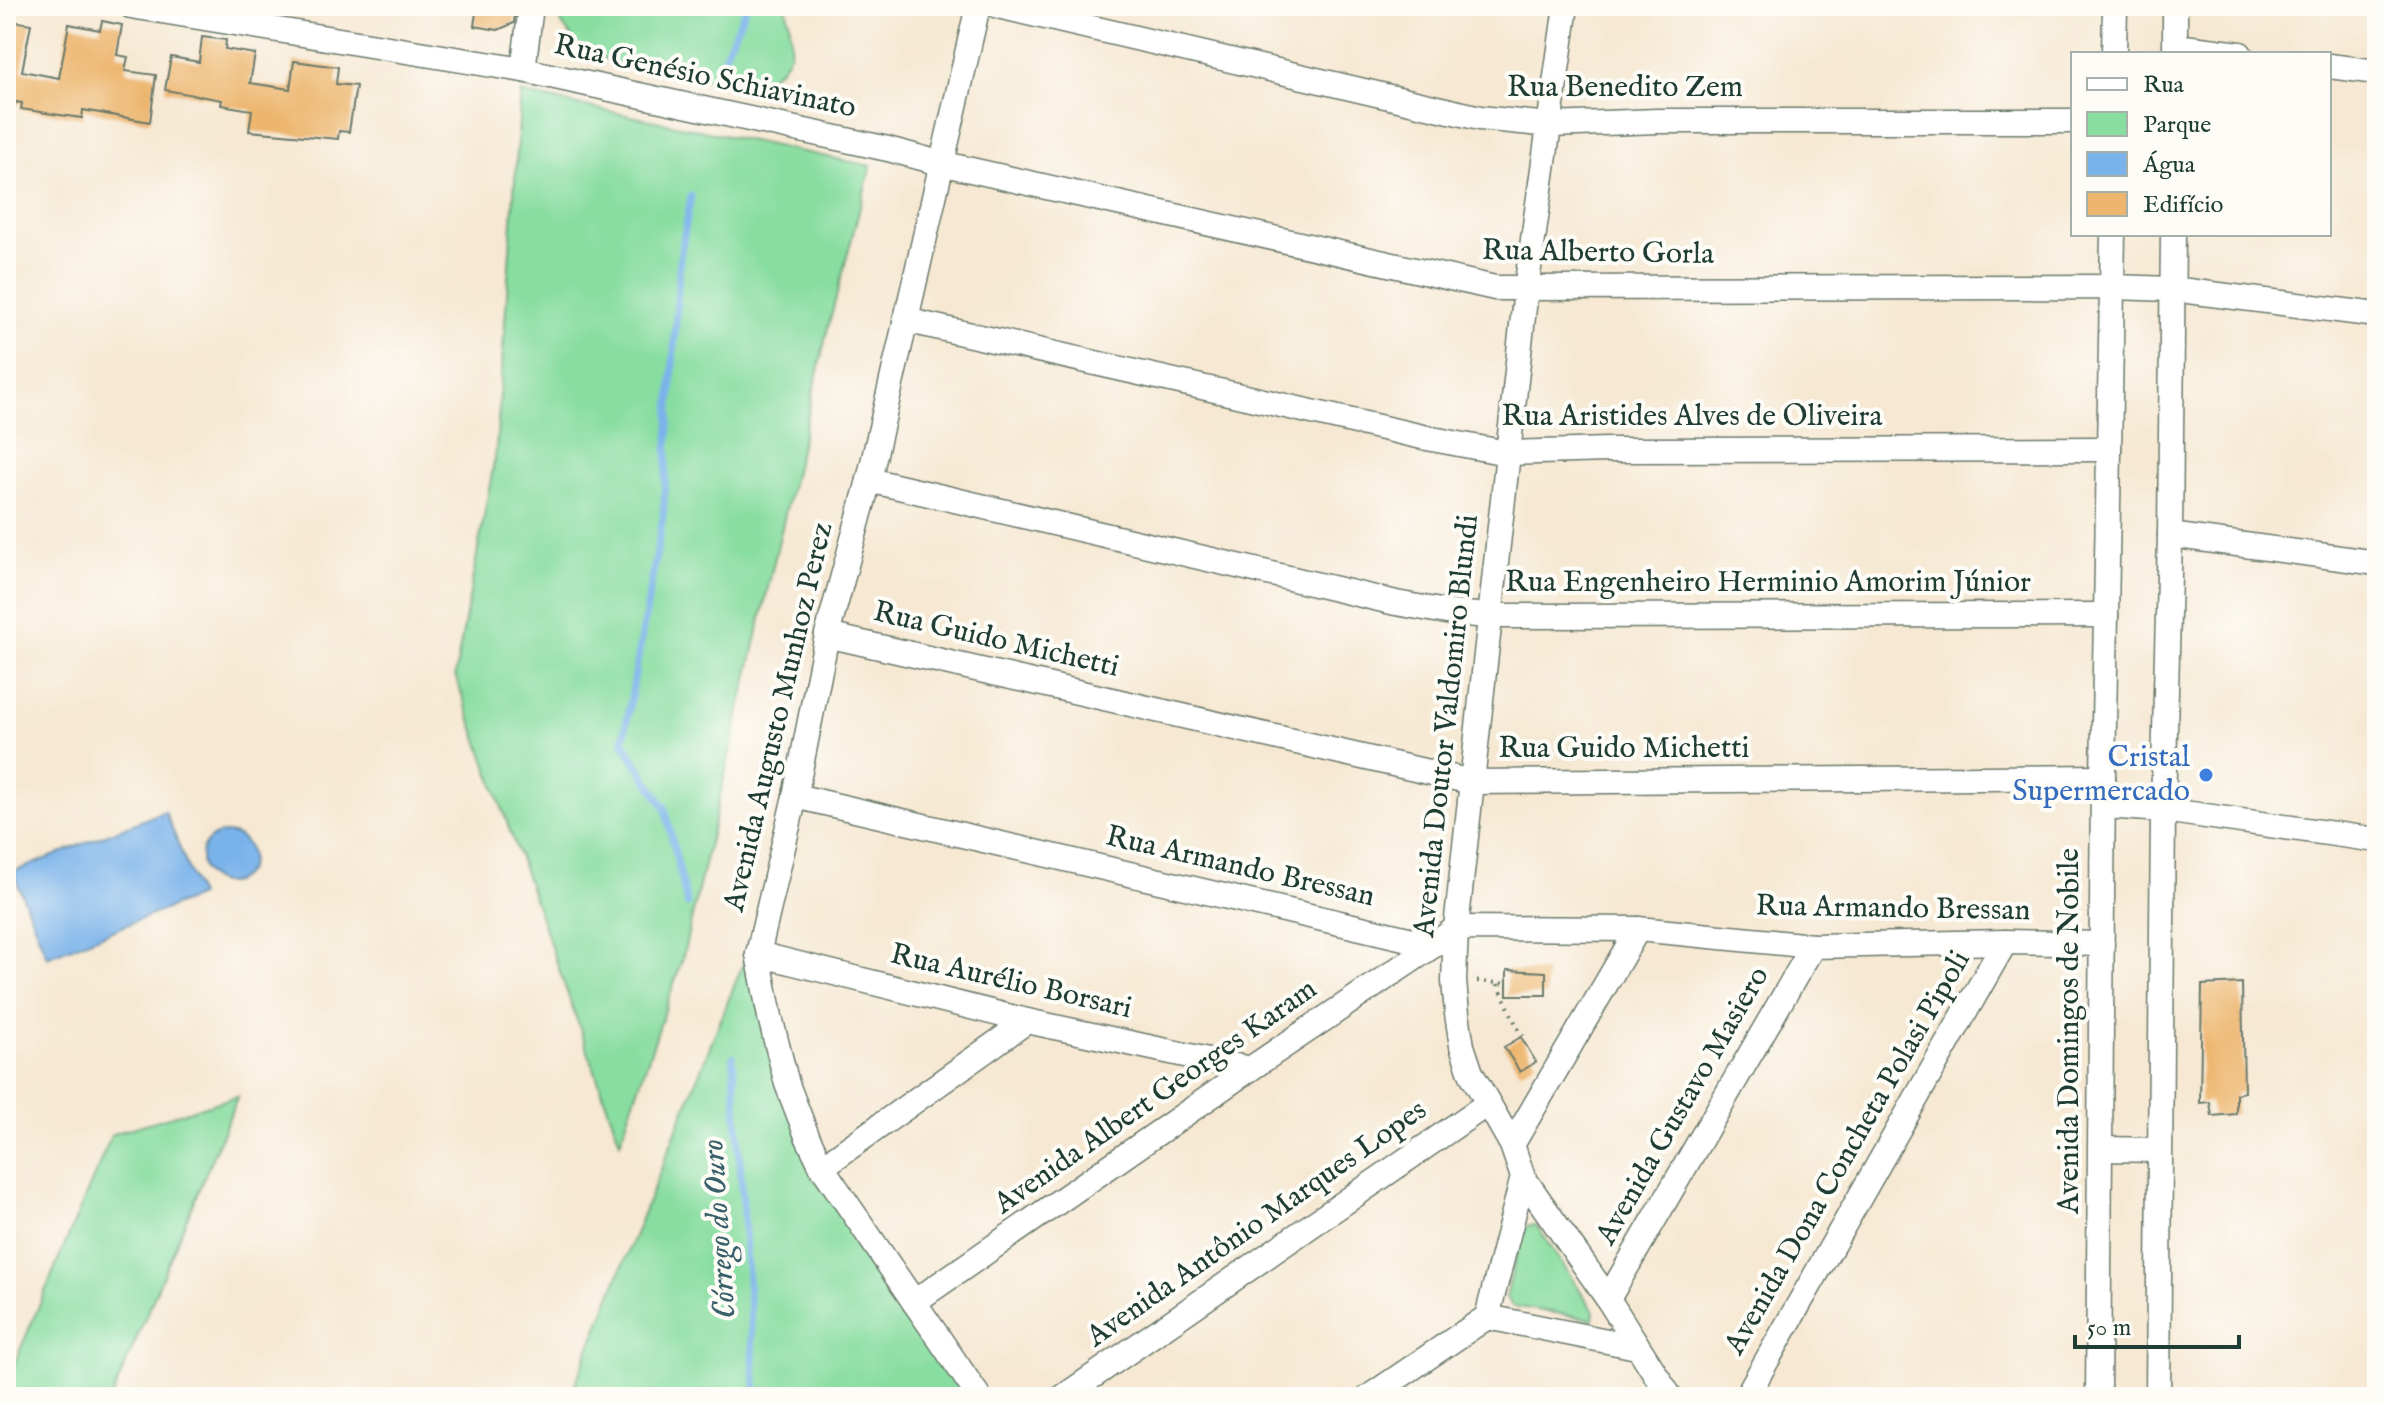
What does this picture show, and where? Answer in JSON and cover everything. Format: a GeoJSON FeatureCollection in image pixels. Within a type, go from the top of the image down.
{"type":"FeatureCollection","features":[{"type":"Feature","properties":{"kind":"street","name":"Rua Genésio Schiavinato"},"geometry":{"type":"LineString","coordinates":[[131,6],[523,70],[940,163]]}},
{"type":"Feature","properties":{"kind":"street"},"geometry":{"type":"LineString","coordinates":[[523,70],[531,6]]}},
{"type":"Feature","properties":{"kind":"street","name":"Avenida Augusto Munhoz Perez"},"geometry":{"type":"LineString","coordinates":[[978,6],[869,480],[827,635],[795,796],[758,954],[787,1084],[822,1167],[979,1397]]}},
{"type":"Feature","properties":{"kind":"street","name":"Rua Benedito Zem"},"geometry":{"type":"LineString","coordinates":[[998,6],[1480,118],[1550,125],[1658,121],[2071,121]]}},
{"type":"Feature","properties":{"kind":"street","name":"Avenida Doutor Valdomiro Blundi"},"geometry":{"type":"LineString","coordinates":[[1566,6],[1526,289],[1507,453],[1456,928],[1454,981],[1462,1046],[1471,1073],[1512,1145],[1523,1177],[1608,1299],[1670,1397]]}},
{"type":"Feature","properties":{"kind":"street"},"geometry":{"type":"LineString","coordinates":[[2114,52],[2115,6]]}},
{"type":"Feature","properties":{"kind":"street"},"geometry":{"type":"LineString","coordinates":[[2175,6],[2176,50],[2208,52]]}},
{"type":"Feature","properties":{"kind":"street"},"geometry":{"type":"LineString","coordinates":[[2331,66],[2377,72]]}},
{"type":"Feature","properties":{"kind":"street","name":"Rua Alberto Gorla"},"geometry":{"type":"LineString","coordinates":[[940,163],[1495,288],[2113,287],[2172,289],[2377,315]]}},
{"type":"Feature","properties":{"kind":"street","name":"Avenida Domingos de Nobile"},"geometry":{"type":"LineString","coordinates":[[2098,1397],[2103,777],[2113,236]]}},
{"type":"Feature","properties":{"kind":"street"},"geometry":{"type":"LineString","coordinates":[[2158,1397],[2163,810],[2173,236]]}},
{"type":"Feature","properties":{"kind":"street","name":"Rua Aristides Alves de Oliveira"},"geometry":{"type":"LineString","coordinates":[[905,320],[1396,431],[1507,453],[2109,449]]}},
{"type":"Feature","properties":{"kind":"street","name":"Rua Engenheiro Herminio Amorim Júnior"},"geometry":{"type":"LineString","coordinates":[[869,480],[1396,603],[1452,613],[1489,616],[2106,615]]}},
{"type":"Feature","properties":{"kind":"street"},"geometry":{"type":"LineString","coordinates":[[2170,535],[2377,563]]}},
{"type":"Feature","properties":{"kind":"street","name":"Rua Guido Michetti"},"geometry":{"type":"LineString","coordinates":[[827,635],[1472,782],[2103,777]]}},
{"type":"Feature","properties":{"kind":"street","name":"Rua Armando Bressan"},"geometry":{"type":"LineString","coordinates":[[795,796],[1434,945]]}},
{"type":"Feature","properties":{"kind":"street"},"geometry":{"type":"LineString","coordinates":[[2104,806],[2163,810],[2377,840]]}},
{"type":"Feature","properties":{"kind":"street"},"geometry":{"type":"LineString","coordinates":[[1434,945],[1456,928]]}},
{"type":"Feature","properties":{"kind":"street","name":"Rua Armando Bressan"},"geometry":{"type":"LineString","coordinates":[[1456,928],[1638,929],[1813,946],[2005,942],[2102,944]]}},
{"type":"Feature","properties":{"kind":"street"},"geometry":{"type":"LineString","coordinates":[[1512,1145],[1638,929]]}},
{"type":"Feature","properties":{"kind":"street","name":"Avenida Dona Concheta Polasi Pipoli"},"geometry":{"type":"LineString","coordinates":[[1746,1397],[2005,942]]}},
{"type":"Feature","properties":{"kind":"street","name":"Avenida Albert Georges Karam"},"geometry":{"type":"LineString","coordinates":[[914,1302],[1434,945]]}},
{"type":"Feature","properties":{"kind":"street","name":"Avenida Gustavo Masiero"},"geometry":{"type":"LineString","coordinates":[[1608,1299],[1813,946]]}},
{"type":"Feature","properties":{"kind":"street","name":"Rua Aurélio Borsari"},"geometry":{"type":"LineString","coordinates":[[758,954],[1027,1021],[1250,1069]]}},
{"type":"Feature","properties":{"kind":"street"},"geometry":{"type":"LineString","coordinates":[[822,1167],[1027,1021]]}},
{"type":"Feature","properties":{"kind":"street","name":"Avenida Antônio Marques Lopes"},"geometry":{"type":"LineString","coordinates":[[1063,1397],[1487,1104]]}},
{"type":"Feature","properties":{"kind":"street"},"geometry":{"type":"LineString","coordinates":[[2102,1149],[2159,1150]]}},
{"type":"Feature","properties":{"kind":"street"},"geometry":{"type":"LineString","coordinates":[[1369,1397],[1487,1317],[1523,1177]]}},
{"type":"Feature","properties":{"kind":"street"},"geometry":{"type":"LineString","coordinates":[[1487,1317],[1637,1347]]}},
{"type":"Feature","properties":{"kind":"path"},"geometry":{"type":"LineString","coordinates":[[1507,984],[1498,984],[1525,1038],[1523,1040]]}},
{"type":"Feature","properties":{"kind":"green space"},"geometry":{"type":"Polygon","coordinates":[[[549,6],[786,6],[791,32],[790,53],[780,70],[756,84],[636,71],[581,50],[549,6]]]}},
{"type":"Feature","properties":{"kind":"green space"},"geometry":{"type":"Polygon","coordinates":[[[521,93],[871,166],[828,328],[682,960],[620,1142],[455,675],[496,451],[521,93]]]}},
{"type":"Feature","properties":{"kind":"green space"},"geometry":{"type":"Polygon","coordinates":[[[758,926],[753,984],[811,1175],[913,1305],[977,1397],[570,1397],[758,926]]]}},
{"type":"Feature","properties":{"kind":"green space"},"geometry":{"type":"Polygon","coordinates":[[[238,1096],[112,1397],[6,1397],[6,1383],[112,1134],[238,1096]]]}},
{"type":"Feature","properties":{"kind":"green space"},"geometry":{"type":"Polygon","coordinates":[[[1536,1225],[1594,1311],[1593,1319],[1512,1306],[1506,1297],[1523,1229],[1536,1225]]]}},
{"type":"Feature","properties":{"kind":"water"},"geometry":{"type":"Polygon","coordinates":[[[165,811],[199,896],[47,957],[13,872],[165,811]]]}},
{"type":"Feature","properties":{"kind":"water"},"geometry":{"type":"Polygon","coordinates":[[[226,833],[244,840],[251,858],[244,876],[226,883],[208,876],[201,858],[208,840],[226,833]]]}},
{"type":"Feature","properties":{"kind":"building"},"geometry":{"type":"Polygon","coordinates":[[[477,6],[516,6],[514,23],[498,30],[474,26],[477,6]]]}},
{"type":"Feature","properties":{"kind":"building"},"geometry":{"type":"Polygon","coordinates":[[[6,20],[31,24],[22,71],[59,78],[69,24],[100,30],[102,21],[122,25],[117,55],[128,57],[125,71],[156,75],[150,122],[83,110],[82,118],[53,114],[21,109],[22,103],[16,102],[14,108],[6,108],[6,20]]]}},
{"type":"Feature","properties":{"kind":"building"},"geometry":{"type":"Polygon","coordinates":[[[202,37],[226,40],[225,49],[255,54],[250,83],[290,89],[294,61],[338,67],[336,84],[356,86],[349,132],[339,131],[338,139],[249,131],[252,110],[221,105],[222,100],[165,90],[171,57],[199,62],[202,37]]]}},
{"type":"Feature","properties":{"kind":"building"},"geometry":{"type":"Polygon","coordinates":[[[1507,970],[1546,972],[1546,995],[1507,995],[1507,970]]]}},
{"type":"Feature","properties":{"kind":"building"},"geometry":{"type":"Polygon","coordinates":[[[2242,983],[2244,1092],[2236,1094],[2236,1114],[2212,1116],[2210,1102],[2200,1103],[2202,985],[2242,983]]]}},
{"type":"Feature","properties":{"kind":"building"},"geometry":{"type":"Polygon","coordinates":[[[1521,1037],[1536,1062],[1520,1072],[1504,1047],[1521,1037]]]}},
{"type":"Feature","properties":{"kind":"waterway"},"geometry":{"type":"LineString","coordinates":[[723,59],[747,6]]}},
{"type":"Feature","properties":{"kind":"waterway"},"geometry":{"type":"LineString","coordinates":[[687,904],[665,808],[623,742],[663,517],[680,258],[691,196]]}},
{"type":"Feature","properties":{"kind":"waterway","name":"Córrego do Ouro"},"geometry":{"type":"LineString","coordinates":[[733,1057],[756,1397]]}},
{"type":"Feature","properties":{"kind":"place","name":"Cristal Supermercado"},"geometry":{"type":"Point","coordinates":[2206,775]}}]}
